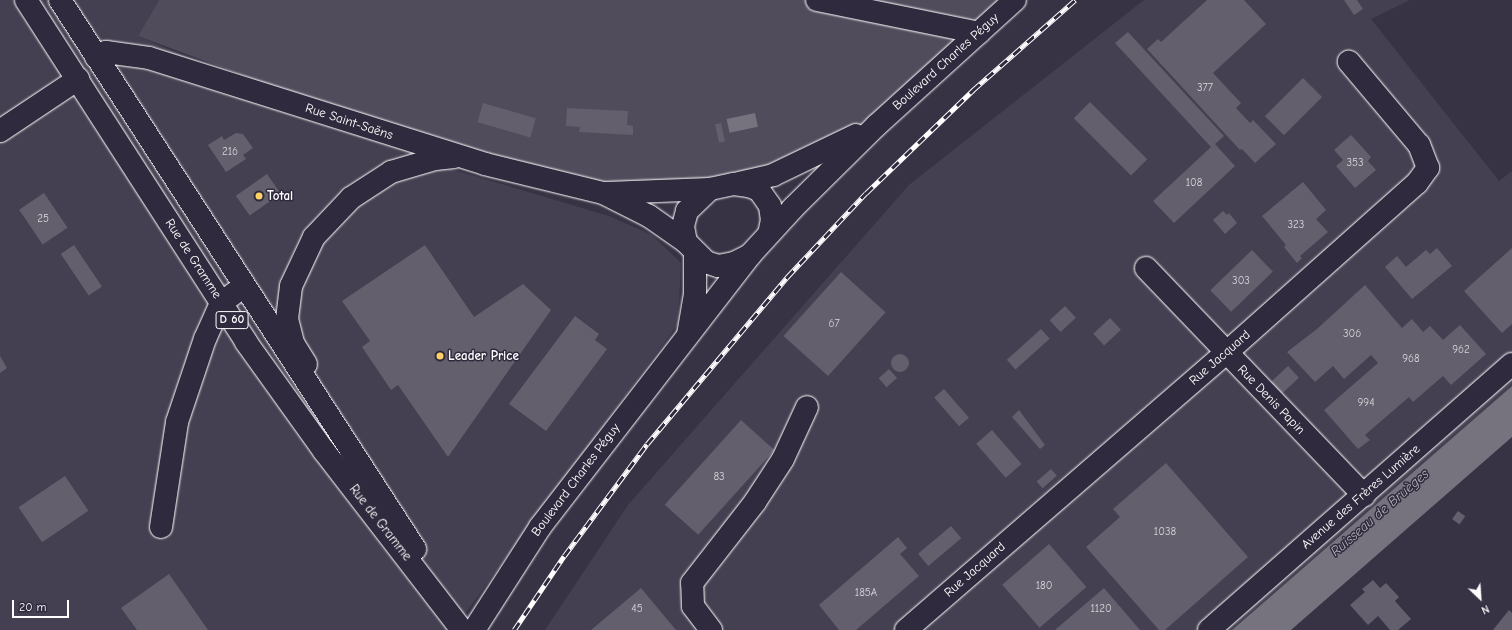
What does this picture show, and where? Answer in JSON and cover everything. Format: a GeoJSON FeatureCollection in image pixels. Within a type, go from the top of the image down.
{"type":"FeatureCollection","features":[{"type":"Feature","properties":{"kind":"street","name":"Rue de Gramme"},"geometry":{"type":"LineString","coordinates":[[26,0],[246,342],[324,451],[465,628]]}},
{"type":"Feature","properties":{"kind":"street","name":"Rue de Gramme"},"geometry":{"type":"LineString","coordinates":[[60,0],[244,286],[406,532],[465,628]]}},
{"type":"Feature","properties":{"kind":"street"},"geometry":{"type":"LineString","coordinates":[[817,0],[979,33]]}},
{"type":"Feature","properties":{"kind":"street","name":"Boulevard Charles Péguy"},"geometry":{"type":"LineString","coordinates":[[769,234],[876,125],[1015,0]]}},
{"type":"Feature","properties":{"kind":"street","name":"Rue Saint-Saëns"},"geometry":{"type":"LineString","coordinates":[[96,57],[106,52],[149,58],[459,156],[603,193],[649,216],[690,248]]}},
{"type":"Feature","properties":{"kind":"street"},"geometry":{"type":"LineString","coordinates":[[0,131],[78,79],[96,57]]}},
{"type":"Feature","properties":{"kind":"street","name":"Rue Jacquard"},"geometry":{"type":"LineString","coordinates":[[906,630],[1226,353],[1417,183],[1428,168],[1419,145],[1349,62]]}},
{"type":"Feature","properties":{"kind":"street","name":"Boulevard Charles Péguy"},"geometry":{"type":"LineString","coordinates":[[734,184],[762,179],[803,163],[876,125]]}},
{"type":"Feature","properties":{"kind":"street"},"geometry":{"type":"LineString","coordinates":[[406,532],[293,343],[287,320],[291,286],[314,237],[351,198],[391,172],[435,159],[459,156]]}},
{"type":"Feature","properties":{"kind":"street"},"geometry":{"type":"LineString","coordinates":[[688,338],[695,294],[690,248],[683,226],[687,211],[710,188],[734,184],[759,190],[770,206],[772,220],[769,234],[750,255],[734,263],[718,266],[706,262],[690,248]]}},
{"type":"Feature","properties":{"kind":"street","name":"Rue Saint-Saëns"},"geometry":{"type":"LineString","coordinates":[[603,193],[710,188]]}},
{"type":"Feature","properties":{"kind":"street","name":"Boulevard Charles Péguy"},"geometry":{"type":"LineString","coordinates":[[465,628],[617,424],[688,338],[750,255]]}},
{"type":"Feature","properties":{"kind":"street","name":"Rue Denis Papin"},"geometry":{"type":"LineString","coordinates":[[1146,268],[1364,495]]}},
{"type":"Feature","properties":{"kind":"street"},"geometry":{"type":"LineString","coordinates":[[162,527],[177,422],[205,339],[221,303],[244,286]]}},
{"type":"Feature","properties":{"kind":"street","name":"Avenue des Frères Lumière"},"geometry":{"type":"LineString","coordinates":[[1209,630],[1512,364]]}},
{"type":"Feature","properties":{"kind":"street"},"geometry":{"type":"LineString","coordinates":[[711,630],[693,606],[692,583],[755,502],[779,465],[807,407]]}},
{"type":"Feature","properties":{"kind":"shaded area"},"geometry":{"type":"Polygon","coordinates":[[[0,0],[159,0],[138,36],[454,170],[609,216],[652,235],[681,263],[678,324],[453,630],[0,630],[0,0]]]}},
{"type":"Feature","properties":{"kind":"shaded area"},"geometry":{"type":"Polygon","coordinates":[[[159,0],[1015,0],[877,125],[773,175],[603,193],[459,156],[138,36],[159,0]]]}},
{"type":"Feature","properties":{"kind":"shaded area"},"geometry":{"type":"Polygon","coordinates":[[[1144,0],[1410,0],[1371,19],[1499,181],[1512,171],[1512,386],[1232,630],[545,630],[628,505],[909,185],[1144,0]]]}},
{"type":"Feature","properties":{"kind":"water"},"geometry":{"type":"Polygon","coordinates":[[[755,113],[758,127],[730,133],[727,119],[755,113]]]}},
{"type":"Feature","properties":{"kind":"water","name":"Ruisseau de Bruèges"},"geometry":{"type":"Polygon","coordinates":[[[1512,386],[1512,437],[1291,630],[1232,630],[1512,386]]]}},
{"type":"Feature","properties":{"kind":"building"},"geometry":{"type":"Polygon","coordinates":[[[1207,0],[1244,0],[1266,24],[1213,73],[1241,103],[1236,108],[1250,123],[1253,120],[1276,144],[1255,163],[1242,149],[1240,150],[1147,49],[1158,39],[1161,42],[1207,0]]]}},
{"type":"Feature","properties":{"kind":"building"},"geometry":{"type":"Polygon","coordinates":[[[1344,0],[1357,0],[1363,9],[1354,15],[1344,0]]]}},
{"type":"Feature","properties":{"kind":"building"},"geometry":{"type":"Polygon","coordinates":[[[1128,32],[1224,136],[1215,144],[1235,166],[1174,223],[1153,201],[1211,147],[1115,43],[1128,32]]]}},
{"type":"Feature","properties":{"kind":"building"},"geometry":{"type":"Polygon","coordinates":[[[1303,78],[1322,97],[1284,135],[1265,116],[1303,78]]]}},
{"type":"Feature","properties":{"kind":"building"},"geometry":{"type":"Polygon","coordinates":[[[1090,102],[1147,159],[1131,176],[1074,118],[1090,102]]]}},
{"type":"Feature","properties":{"kind":"building"},"geometry":{"type":"Polygon","coordinates":[[[483,103],[536,118],[530,137],[477,122],[483,103]]]}},
{"type":"Feature","properties":{"kind":"building"},"geometry":{"type":"Polygon","coordinates":[[[567,108],[628,111],[627,125],[633,126],[633,135],[579,132],[580,127],[566,126],[567,108]]]}},
{"type":"Feature","properties":{"kind":"building"},"geometry":{"type":"Polygon","coordinates":[[[721,123],[725,142],[719,143],[715,124],[721,123]]]}},
{"type":"Feature","properties":{"kind":"building"},"geometry":{"type":"Polygon","coordinates":[[[236,133],[243,134],[253,148],[243,155],[246,159],[226,172],[208,145],[222,136],[224,140],[236,133]]]}},
{"type":"Feature","properties":{"kind":"building"},"geometry":{"type":"Polygon","coordinates":[[[1351,135],[1371,157],[1368,161],[1376,170],[1355,188],[1336,166],[1343,160],[1334,150],[1351,135]]]}},
{"type":"Feature","properties":{"kind":"building"},"geometry":{"type":"Polygon","coordinates":[[[267,174],[281,194],[250,215],[236,196],[267,174]]]}},
{"type":"Feature","properties":{"kind":"building"},"geometry":{"type":"Polygon","coordinates":[[[1303,182],[1326,210],[1316,219],[1328,232],[1300,256],[1302,258],[1297,263],[1284,247],[1286,245],[1262,216],[1303,182]]]}},
{"type":"Feature","properties":{"kind":"building"},"geometry":{"type":"Polygon","coordinates":[[[44,193],[67,228],[43,245],[19,210],[44,193]]]}},
{"type":"Feature","properties":{"kind":"building"},"geometry":{"type":"Polygon","coordinates":[[[1223,211],[1227,215],[1229,213],[1237,223],[1225,234],[1213,220],[1223,211]]]}},
{"type":"Feature","properties":{"kind":"building"},"geometry":{"type":"Polygon","coordinates":[[[74,245],[102,286],[89,295],[61,254],[74,245]]]}},
{"type":"Feature","properties":{"kind":"building","name":"Leader Price"},"geometry":{"type":"Polygon","coordinates":[[[425,245],[474,317],[523,284],[551,310],[448,457],[398,385],[391,390],[362,347],[370,341],[342,301],[425,245]]]}},
{"type":"Feature","properties":{"kind":"building"},"geometry":{"type":"Polygon","coordinates":[[[1437,248],[1452,266],[1412,299],[1385,267],[1397,256],[1406,267],[1426,250],[1430,254],[1437,248]]]}},
{"type":"Feature","properties":{"kind":"building"},"geometry":{"type":"Polygon","coordinates":[[[1512,248],[1512,324],[1502,333],[1464,291],[1512,248]]]}},
{"type":"Feature","properties":{"kind":"building"},"geometry":{"type":"Polygon","coordinates":[[[1252,250],[1273,272],[1231,312],[1210,290],[1252,250]]]}},
{"type":"Feature","properties":{"kind":"building"},"geometry":{"type":"Polygon","coordinates":[[[841,272],[886,312],[828,376],[783,336],[841,272]]]}},
{"type":"Feature","properties":{"kind":"building"},"geometry":{"type":"Polygon","coordinates":[[[1365,285],[1402,328],[1412,319],[1423,332],[1430,326],[1443,340],[1460,325],[1486,354],[1451,385],[1443,376],[1413,402],[1409,397],[1365,435],[1370,440],[1358,449],[1324,410],[1378,363],[1371,355],[1344,379],[1333,366],[1315,382],[1287,352],[1317,329],[1365,285]]]}},
{"type":"Feature","properties":{"kind":"building"},"geometry":{"type":"Polygon","coordinates":[[[1065,306],[1076,318],[1061,332],[1050,320],[1065,306]]]}},
{"type":"Feature","properties":{"kind":"building"},"geometry":{"type":"Polygon","coordinates":[[[575,316],[599,334],[595,340],[607,349],[546,431],[509,404],[575,316]]]}},
{"type":"Feature","properties":{"kind":"building"},"geometry":{"type":"Polygon","coordinates":[[[1110,318],[1121,330],[1104,345],[1093,334],[1110,318]]]}},
{"type":"Feature","properties":{"kind":"building"},"geometry":{"type":"Polygon","coordinates":[[[1041,329],[1050,339],[1016,369],[1007,360],[1041,329]]]}},
{"type":"Feature","properties":{"kind":"building"},"geometry":{"type":"Polygon","coordinates":[[[896,354],[904,354],[909,359],[907,370],[904,372],[896,372],[891,367],[891,359],[896,354]]]}},
{"type":"Feature","properties":{"kind":"building"},"geometry":{"type":"Polygon","coordinates":[[[0,356],[7,368],[0,373],[0,356]]]}},
{"type":"Feature","properties":{"kind":"building"},"geometry":{"type":"Polygon","coordinates":[[[1288,366],[1299,378],[1282,393],[1271,382],[1288,366]]]}},
{"type":"Feature","properties":{"kind":"building"},"geometry":{"type":"Polygon","coordinates":[[[889,369],[897,378],[887,387],[879,378],[889,369]]]}},
{"type":"Feature","properties":{"kind":"building"},"geometry":{"type":"Polygon","coordinates":[[[944,389],[969,418],[959,426],[934,398],[944,389]]]}},
{"type":"Feature","properties":{"kind":"building"},"geometry":{"type":"Polygon","coordinates":[[[1019,410],[1045,445],[1040,449],[1012,417],[1019,410]]]}},
{"type":"Feature","properties":{"kind":"building"},"geometry":{"type":"Polygon","coordinates":[[[741,420],[774,450],[698,535],[665,505],[741,420]]]}},
{"type":"Feature","properties":{"kind":"building"},"geometry":{"type":"Polygon","coordinates":[[[992,430],[1022,464],[1006,478],[976,444],[992,430]]]}},
{"type":"Feature","properties":{"kind":"building"},"geometry":{"type":"Polygon","coordinates":[[[1166,463],[1248,557],[1165,630],[1159,630],[1086,547],[1120,517],[1113,509],[1166,463]]]}},
{"type":"Feature","properties":{"kind":"building"},"geometry":{"type":"Polygon","coordinates":[[[1051,469],[1057,476],[1043,488],[1037,481],[1051,469]]]}},
{"type":"Feature","properties":{"kind":"building"},"geometry":{"type":"Polygon","coordinates":[[[65,476],[88,511],[42,542],[19,507],[65,476]]]}},
{"type":"Feature","properties":{"kind":"building"},"geometry":{"type":"Polygon","coordinates":[[[1458,511],[1465,516],[1459,524],[1452,519],[1458,511]]]}},
{"type":"Feature","properties":{"kind":"building"},"geometry":{"type":"Polygon","coordinates":[[[951,526],[961,538],[928,566],[918,554],[951,526]]]}},
{"type":"Feature","properties":{"kind":"building"},"geometry":{"type":"Polygon","coordinates":[[[898,537],[907,548],[900,554],[919,576],[856,630],[839,630],[819,605],[898,537]]]}},
{"type":"Feature","properties":{"kind":"building"},"geometry":{"type":"Polygon","coordinates":[[[1049,544],[1086,587],[1040,628],[1002,585],[1049,544]]]}},
{"type":"Feature","properties":{"kind":"building"},"geometry":{"type":"Polygon","coordinates":[[[169,574],[208,630],[137,630],[121,608],[169,574]]]}},
{"type":"Feature","properties":{"kind":"building"},"geometry":{"type":"Polygon","coordinates":[[[1373,580],[1380,588],[1386,583],[1399,597],[1395,601],[1411,619],[1398,630],[1390,630],[1378,616],[1368,625],[1350,605],[1365,592],[1362,589],[1373,580]]]}},
{"type":"Feature","properties":{"kind":"building"},"geometry":{"type":"Polygon","coordinates":[[[641,588],[676,630],[591,630],[641,588]]]}},
{"type":"Feature","properties":{"kind":"building"},"geometry":{"type":"Polygon","coordinates":[[[1104,588],[1140,630],[1055,630],[1104,588]]]}},
{"type":"Feature","properties":{"kind":"building"},"geometry":{"type":"Polygon","coordinates":[[[1509,610],[1512,613],[1512,630],[1493,630],[1509,610]]]}},
{"type":"Feature","properties":{"kind":"railway"},"geometry":{"type":"LineString","coordinates":[[514,630],[564,556],[647,444],[787,277],[866,193],[973,90],[1075,0]]}},
{"type":"Feature","properties":{"kind":"place","name":"Total"},"geometry":{"type":"Point","coordinates":[259,196]}},
{"type":"Feature","properties":{"kind":"place","name":"Leader Price"},"geometry":{"type":"Point","coordinates":[440,356]}}]}
